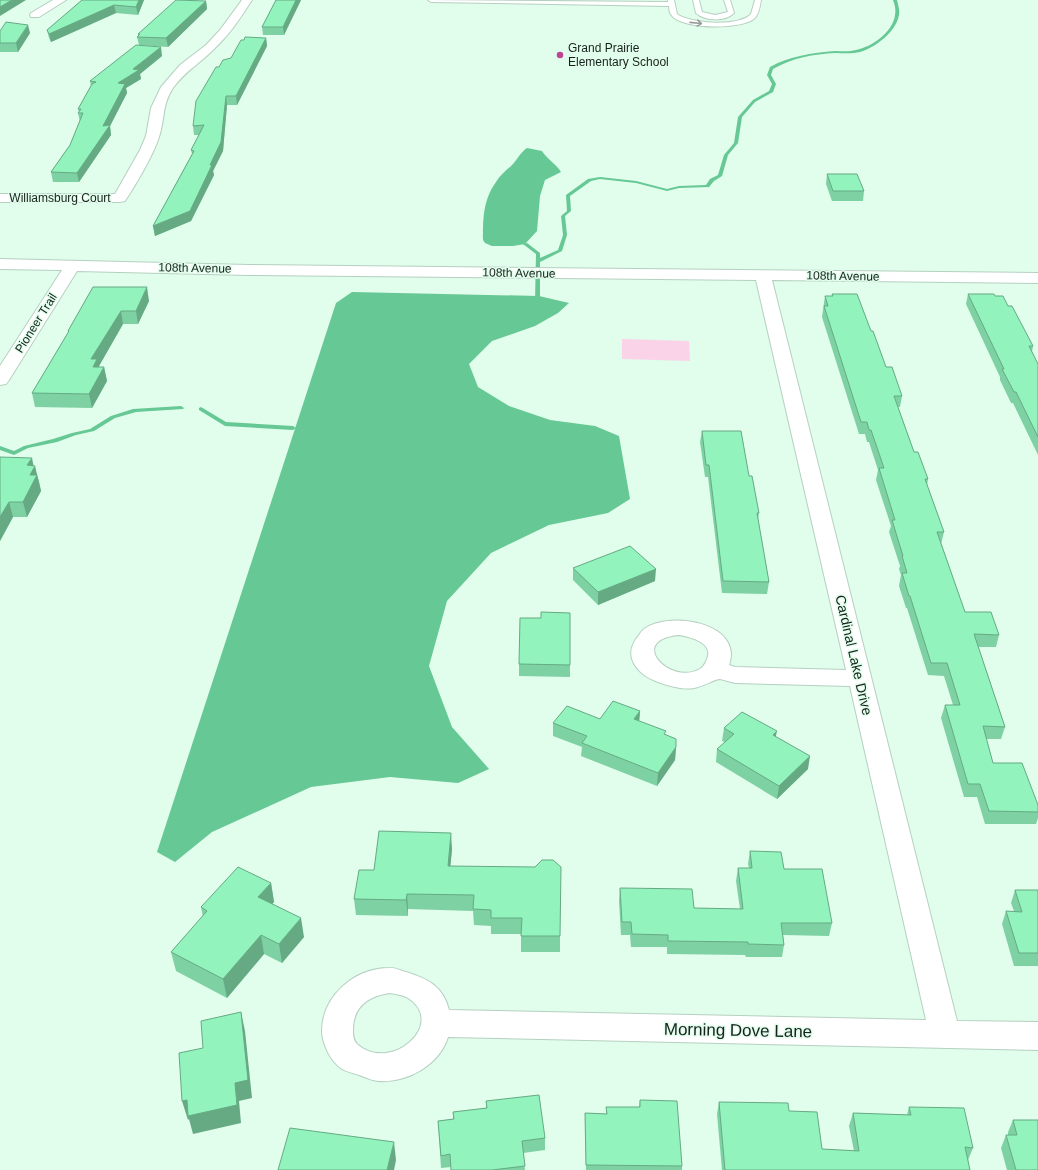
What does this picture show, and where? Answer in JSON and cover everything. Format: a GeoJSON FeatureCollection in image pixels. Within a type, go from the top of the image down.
{"type":"FeatureCollection","features":[{"type":"Feature","properties":{"kind":"street"},"geometry":{"type":"LineString","coordinates":[[35,15],[61,0]]}},
{"type":"Feature","properties":{"kind":"street","name":"Williamsburg Court"},"geometry":{"type":"LineString","coordinates":[[0,198],[120,198],[147,150],[153,136],[157,108],[167,87],[184,68],[210,47],[224,32],[247,0]]}},
{"type":"Feature","properties":{"kind":"street","name":"108th Avenue"},"geometry":{"type":"LineString","coordinates":[[0,264],[249,270],[1038,278]]}},
{"type":"Feature","properties":{"kind":"street","name":"Pioneer Trail"},"geometry":{"type":"LineString","coordinates":[[0,380],[7,358],[73,265]]}},
{"type":"Feature","properties":{"kind":"street","name":"Cardinal Lake Drive"},"geometry":{"type":"LineString","coordinates":[[763,275],[945,1034]]}},
{"type":"Feature","properties":{"kind":"street"},"geometry":{"type":"LineString","coordinates":[[715,670],[735,675],[860,678]]}},
{"type":"Feature","properties":{"kind":"street","name":"Morning Dove Lane"},"geometry":{"type":"LineString","coordinates":[[437,1023],[1038,1036]]}},
{"type":"Feature","properties":{"kind":"lane"},"geometry":{"type":"LineString","coordinates":[[431,0],[672,2],[674,15],[685,21],[706,24],[730,24],[745,21],[754,15],[758,0]]}},
{"type":"Feature","properties":{"kind":"lane"},"geometry":{"type":"LineString","coordinates":[[696,0],[699,13],[702,15],[716,17],[729,15],[731,13],[727,0]]}},
{"type":"Feature","properties":{"kind":"shaded area"},"geometry":{"type":"Polygon","coordinates":[[[527,148],[542,151],[561,172],[545,180],[540,196],[537,231],[525,244],[513,246],[492,246],[485,243],[483,240],[484,217],[488,196],[500,177],[527,148]]]}},
{"type":"Feature","properties":{"kind":"shaded area"},"geometry":{"type":"Polygon","coordinates":[[[352,292],[539,296],[569,303],[558,313],[535,326],[492,341],[469,364],[478,387],[509,406],[550,420],[595,426],[619,436],[630,499],[608,513],[549,525],[491,553],[447,601],[429,666],[452,727],[489,769],[458,783],[390,777],[311,787],[212,832],[175,862],[157,852],[336,303],[352,292]]]}},
{"type":"Feature","properties":{"kind":"shaded area"},"geometry":{"type":"Polygon","coordinates":[[[622,339],[689,341],[690,361],[622,359],[622,339]]]}},
{"type":"Feature","properties":{"kind":"building"},"geometry":{"type":"Polygon","coordinates":[[[0,0],[12,0],[0,7],[0,0]]]}},
{"type":"Feature","properties":{"kind":"building"},"geometry":{"type":"Polygon","coordinates":[[[82,0],[139,0],[136,7],[114,5],[49,34],[47,30],[82,0]]]}},
{"type":"Feature","properties":{"kind":"building"},"geometry":{"type":"Polygon","coordinates":[[[176,0],[206,1],[166,38],[137,37],[140,34],[138,34],[176,0]]]}},
{"type":"Feature","properties":{"kind":"building"},"geometry":{"type":"Polygon","coordinates":[[[276,0],[296,0],[283,27],[262,27],[276,0]]]}},
{"type":"Feature","properties":{"kind":"building"},"geometry":{"type":"Polygon","coordinates":[[[6,22],[28,25],[16,43],[0,43],[0,31],[6,22]]]}},
{"type":"Feature","properties":{"kind":"building"},"geometry":{"type":"Polygon","coordinates":[[[245,37],[266,38],[236,96],[226,96],[221,142],[210,165],[212,165],[190,211],[153,226],[194,151],[191,150],[204,125],[193,126],[196,101],[216,67],[219,67],[223,60],[231,58],[241,40],[244,40],[245,37]]]}},
{"type":"Feature","properties":{"kind":"building"},"geometry":{"type":"Polygon","coordinates":[[[136,45],[161,47],[133,69],[139,70],[118,83],[125,84],[103,126],[110,125],[77,173],[51,172],[70,145],[83,113],[78,113],[81,109],[78,109],[92,84],[96,82],[90,81],[136,45]]]}},
{"type":"Feature","properties":{"kind":"building"},"geometry":{"type":"Polygon","coordinates":[[[827,174],[857,174],[864,191],[833,191],[827,174]]]}},
{"type":"Feature","properties":{"kind":"building"},"geometry":{"type":"Polygon","coordinates":[[[93,287],[147,287],[136,311],[121,311],[91,359],[97,359],[93,367],[104,367],[89,394],[32,393],[69,331],[93,287]]]}},
{"type":"Feature","properties":{"kind":"building"},"geometry":{"type":"Polygon","coordinates":[[[832,294],[857,294],[871,331],[873,331],[886,367],[892,367],[902,396],[894,396],[914,452],[918,452],[928,479],[925,479],[944,532],[937,532],[965,612],[991,612],[999,635],[974,634],[1005,727],[983,726],[993,763],[1022,763],[1038,805],[1038,812],[989,811],[980,784],[968,784],[945,705],[960,705],[947,663],[931,663],[909,596],[902,573],[907,573],[892,520],[895,520],[879,468],[884,468],[867,422],[861,422],[824,306],[828,306],[825,296],[833,296],[832,294]]]}},
{"type":"Feature","properties":{"kind":"building"},"geometry":{"type":"Polygon","coordinates":[[[968,294],[994,294],[995,296],[1003,296],[1008,306],[1012,306],[1033,346],[1029,346],[1038,364],[1038,437],[1016,392],[1014,392],[1002,369],[1004,369],[968,294]]]}},
{"type":"Feature","properties":{"kind":"building"},"geometry":{"type":"Polygon","coordinates":[[[702,431],[741,431],[749,476],[752,476],[759,513],[757,513],[769,582],[723,581],[709,465],[706,465],[702,431]]]}},
{"type":"Feature","properties":{"kind":"building"},"geometry":{"type":"Polygon","coordinates":[[[0,457],[32,458],[27,465],[35,466],[30,475],[37,475],[23,502],[9,502],[0,517],[0,457]]]}},
{"type":"Feature","properties":{"kind":"building"},"geometry":{"type":"Polygon","coordinates":[[[630,546],[656,569],[598,592],[573,568],[630,546]]]}},
{"type":"Feature","properties":{"kind":"building"},"geometry":{"type":"Polygon","coordinates":[[[541,612],[570,613],[570,665],[519,664],[520,618],[541,618],[541,612]]]}},
{"type":"Feature","properties":{"kind":"building"},"geometry":{"type":"Polygon","coordinates":[[[613,701],[640,711],[634,719],[666,731],[664,734],[676,739],[676,747],[658,773],[582,743],[587,736],[553,723],[567,706],[600,719],[613,701]]]}},
{"type":"Feature","properties":{"kind":"building"},"geometry":{"type":"Polygon","coordinates":[[[742,712],[777,731],[773,735],[810,756],[779,786],[717,749],[734,734],[724,728],[742,712]]]}},
{"type":"Feature","properties":{"kind":"building"},"geometry":{"type":"Polygon","coordinates":[[[379,831],[451,833],[448,866],[535,867],[542,860],[553,860],[561,867],[560,936],[521,936],[522,918],[491,918],[491,910],[473,909],[474,895],[407,894],[406,900],[354,899],[359,870],[374,870],[379,831]]]}},
{"type":"Feature","properties":{"kind":"building"},"geometry":{"type":"Polygon","coordinates":[[[750,851],[781,852],[784,869],[822,869],[832,923],[781,923],[784,945],[748,944],[748,942],[668,941],[668,935],[632,934],[631,922],[622,922],[620,888],[692,889],[694,908],[743,909],[738,868],[752,868],[750,851]]]}},
{"type":"Feature","properties":{"kind":"building"},"geometry":{"type":"Polygon","coordinates":[[[238,867],[271,883],[258,897],[301,918],[279,944],[261,935],[223,979],[171,952],[207,911],[201,907],[238,867]]]}},
{"type":"Feature","properties":{"kind":"building"},"geometry":{"type":"Polygon","coordinates":[[[1015,890],[1038,890],[1038,953],[1019,953],[1006,911],[1022,912],[1015,890]]]}},
{"type":"Feature","properties":{"kind":"building"},"geometry":{"type":"Polygon","coordinates":[[[241,1012],[248,1080],[235,1083],[237,1105],[188,1116],[187,1100],[182,1101],[179,1053],[203,1048],[201,1021],[241,1012]]]}},
{"type":"Feature","properties":{"kind":"building"},"geometry":{"type":"Polygon","coordinates":[[[539,1095],[545,1138],[522,1141],[525,1166],[492,1170],[451,1170],[450,1154],[441,1156],[438,1121],[454,1119],[453,1112],[487,1108],[486,1101],[539,1095]]]}},
{"type":"Feature","properties":{"kind":"building"},"geometry":{"type":"Polygon","coordinates":[[[640,1100],[677,1101],[682,1166],[586,1165],[585,1113],[607,1114],[606,1107],[640,1107],[640,1100]]]}},
{"type":"Feature","properties":{"kind":"building"},"geometry":{"type":"Polygon","coordinates":[[[719,1102],[788,1103],[789,1111],[817,1112],[822,1149],[859,1151],[853,1113],[911,1115],[909,1107],[964,1108],[973,1148],[965,1147],[970,1170],[725,1170],[719,1102]]]}},
{"type":"Feature","properties":{"kind":"building"},"geometry":{"type":"Polygon","coordinates":[[[1013,1120],[1038,1120],[1038,1170],[1016,1170],[1006,1135],[1017,1135],[1013,1120]]]}},
{"type":"Feature","properties":{"kind":"building"},"geometry":{"type":"Polygon","coordinates":[[[290,1128],[394,1142],[387,1170],[278,1170],[290,1128]]]}},
{"type":"Feature","properties":{"kind":"waterway"},"geometry":{"type":"LineString","coordinates":[[538,261],[560,251],[565,235],[563,216],[569,211],[568,196],[590,180],[600,178],[636,182],[667,190],[679,187],[707,186],[712,180],[720,176],[726,155],[736,143],[740,117],[754,101],[771,92],[774,84],[769,75],[771,68],[778,64],[802,56],[836,52],[855,52],[868,47],[883,37],[894,24],[897,16],[895,0]]}},
{"type":"Feature","properties":{"kind":"waterway"},"geometry":{"type":"LineString","coordinates":[[525,244],[538,254],[537,300]]}},
{"type":"Feature","properties":{"kind":"waterway"},"geometry":{"type":"LineString","coordinates":[[0,448],[14,453],[26,447],[55,441],[74,434],[92,430],[113,417],[135,410],[181,408]]}},
{"type":"Feature","properties":{"kind":"waterway"},"geometry":{"type":"LineString","coordinates":[[201,409],[225,424],[293,428]]}},
{"type":"Feature","properties":{"kind":"place","name":"Grand Prairie Elementary School"},"geometry":{"type":"Point","coordinates":[560,55]}}]}
